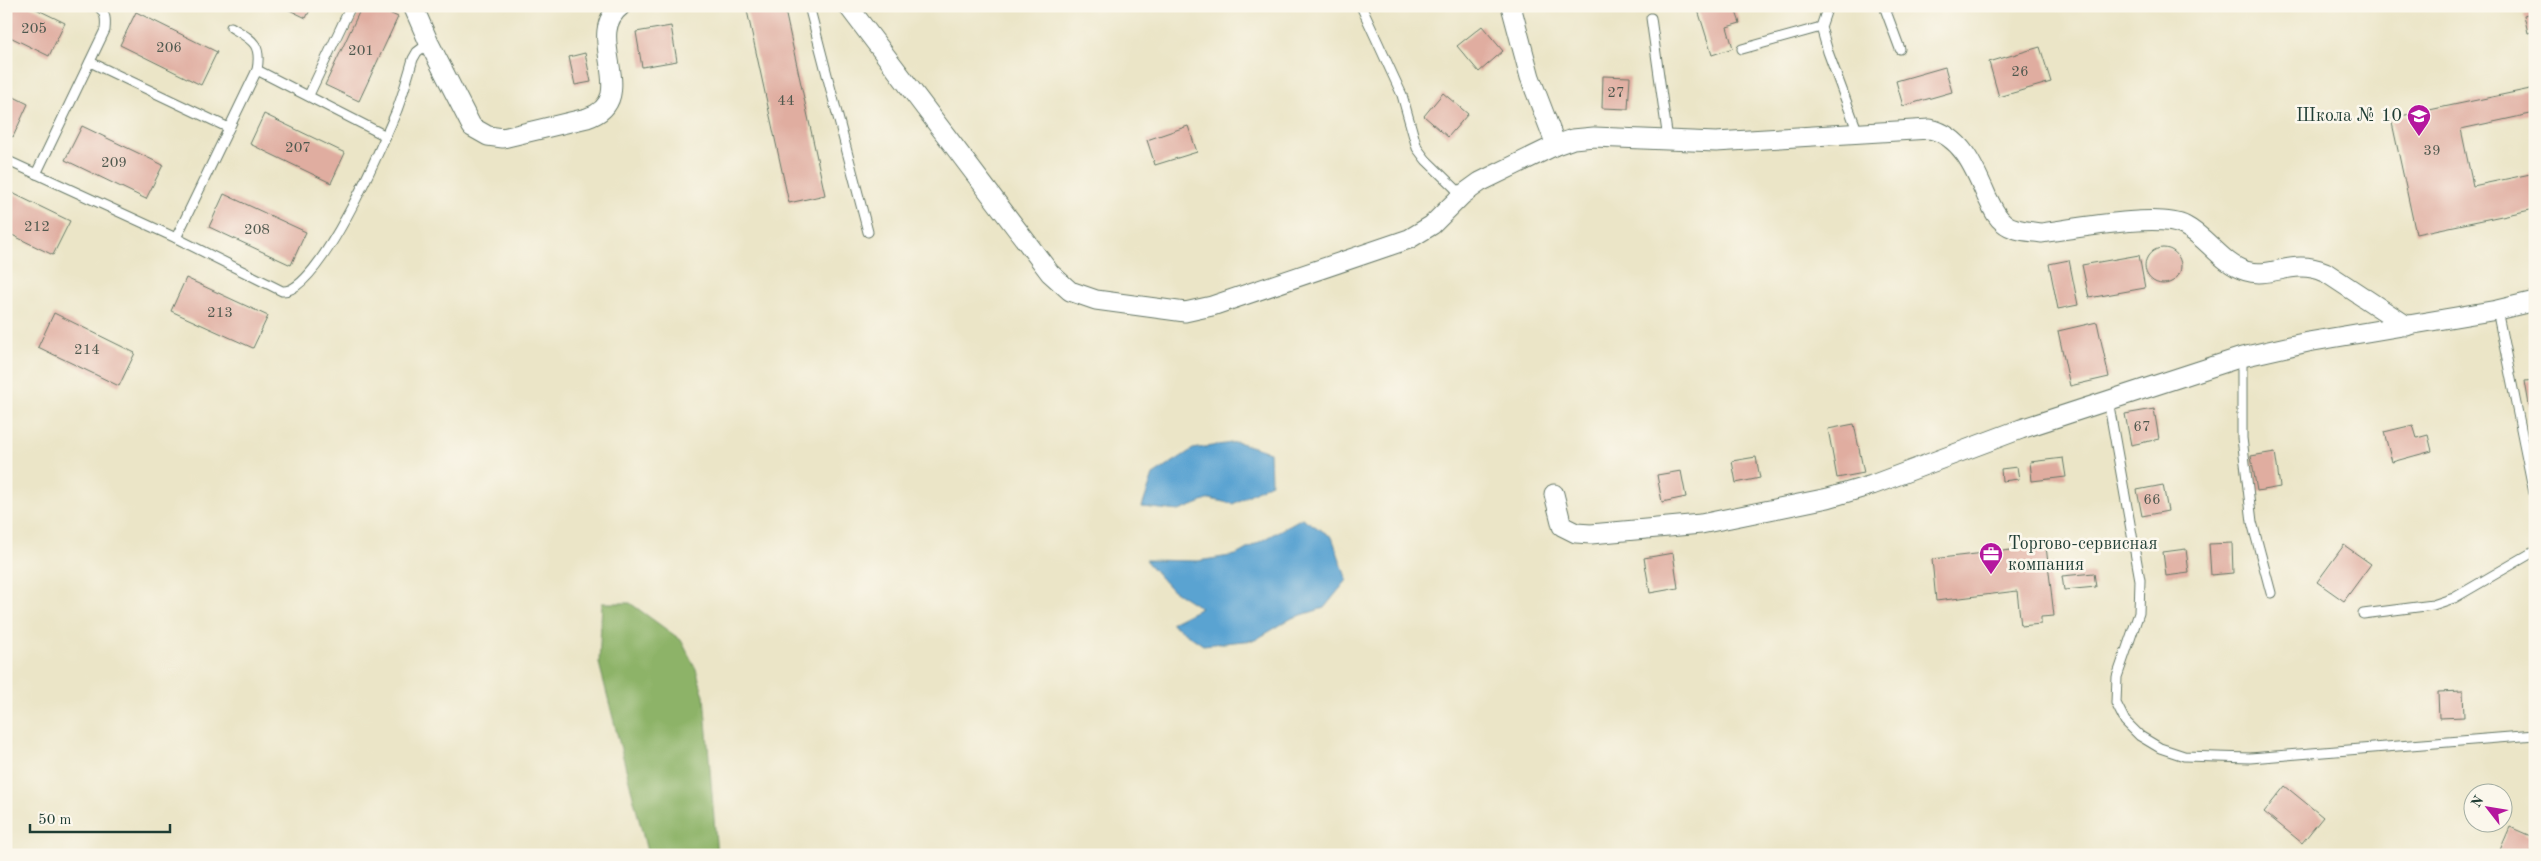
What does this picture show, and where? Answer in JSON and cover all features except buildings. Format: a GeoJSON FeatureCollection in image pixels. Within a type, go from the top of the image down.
{"type":"FeatureCollection","features":[{"type":"Feature","properties":{"kind":"street"},"geometry":{"type":"LineString","coordinates":[[413,6],[429,43],[472,127],[488,136],[503,138],[600,114],[609,105],[612,90],[607,29],[611,14],[621,6]]}},
{"type":"Feature","properties":{"kind":"street"},"geometry":{"type":"LineString","coordinates":[[848,6],[1050,273],[1070,291],[1096,300],[1185,312],[1212,306],[1409,239],[1432,225],[1462,195],[1480,182],[1556,145],[1573,139],[1594,137],[1716,142],[1930,128],[1941,131],[1952,138],[1975,170],[1995,214],[2005,224],[2021,230],[2041,232],[2160,220],[2184,225],[2232,264],[2246,271],[2260,272],[2298,266],[2313,267],[2325,272],[2406,326]]}},
{"type":"Feature","properties":{"kind":"street"},"geometry":{"type":"LineString","coordinates":[[1511,6],[1530,77],[1556,145]]}},
{"type":"Feature","properties":{"kind":"street"},"geometry":{"type":"LineString","coordinates":[[1554,494],[1562,526],[1576,533],[1591,534],[1701,524],[1828,498],[1872,485],[1946,456],[2108,400],[2242,357],[2308,342],[2497,310],[2535,301]]}},
{"type":"Feature","properties":{"kind":"lane"},"geometry":{"type":"LineString","coordinates":[[36,174],[105,30],[106,19],[103,10],[98,6]]}},
{"type":"Feature","properties":{"kind":"lane"},"geometry":{"type":"LineString","coordinates":[[309,95],[351,6]]}},
{"type":"Feature","properties":{"kind":"lane"},"geometry":{"type":"LineString","coordinates":[[809,6],[868,232]]}},
{"type":"Feature","properties":{"kind":"lane"},"geometry":{"type":"LineString","coordinates":[[1361,6],[1402,95],[1417,148],[1462,195]]}},
{"type":"Feature","properties":{"kind":"lane"},"geometry":{"type":"LineString","coordinates":[[1828,6],[1821,28],[1858,133]]}},
{"type":"Feature","properties":{"kind":"lane"},"geometry":{"type":"LineString","coordinates":[[1884,6],[1900,49]]}},
{"type":"Feature","properties":{"kind":"lane"},"geometry":{"type":"LineString","coordinates":[[1650,18],[1668,140]]}},
{"type":"Feature","properties":{"kind":"lane"},"geometry":{"type":"LineString","coordinates":[[176,238],[257,70],[260,56],[258,48],[252,40],[231,27]]}},
{"type":"Feature","properties":{"kind":"lane"},"geometry":{"type":"LineString","coordinates":[[1742,49],[1821,28]]}},
{"type":"Feature","properties":{"kind":"lane"},"geometry":{"type":"LineString","coordinates":[[6,160],[176,238],[282,291],[289,292],[299,286],[332,244],[386,136],[413,59],[417,52],[429,43]]}},
{"type":"Feature","properties":{"kind":"lane"},"geometry":{"type":"LineString","coordinates":[[90,62],[229,128]]}},
{"type":"Feature","properties":{"kind":"lane"},"geometry":{"type":"LineString","coordinates":[[257,70],[386,136]]}},
{"type":"Feature","properties":{"kind":"lane"},"geometry":{"type":"LineString","coordinates":[[2497,310],[2535,498]]}},
{"type":"Feature","properties":{"kind":"lane"},"geometry":{"type":"LineString","coordinates":[[2242,357],[2242,438],[2252,522],[2270,593]]}},
{"type":"Feature","properties":{"kind":"lane"},"geometry":{"type":"LineString","coordinates":[[2108,400],[2140,580],[2139,613],[2117,677],[2116,703],[2125,721],[2140,736],[2160,748],[2184,756],[2250,758],[2535,735]]}},
{"type":"Feature","properties":{"kind":"lane"},"geometry":{"type":"LineString","coordinates":[[2363,614],[2433,605],[2454,598],[2535,551]]}},
{"type":"Feature","properties":{"kind":"green space"},"geometry":{"type":"Polygon","coordinates":[[[602,603],[630,603],[681,640],[696,669],[704,696],[717,855],[648,855],[599,663],[602,603]]]}},
{"type":"Feature","properties":{"kind":"water"},"geometry":{"type":"Polygon","coordinates":[[[1237,442],[1270,452],[1271,483],[1233,504],[1210,499],[1179,511],[1142,507],[1153,475],[1193,449],[1237,442]]]}},
{"type":"Feature","properties":{"kind":"water"},"geometry":{"type":"Polygon","coordinates":[[[1302,518],[1332,537],[1347,580],[1324,608],[1292,618],[1255,640],[1203,645],[1171,623],[1201,608],[1170,588],[1145,560],[1198,561],[1236,555],[1302,518]]]}},
{"type":"Feature","properties":{"kind":"place","name":"Школа № 10"},"geometry":{"type":"Point","coordinates":[2419,137]}},
{"type":"Feature","properties":{"kind":"place","name":"Торгово-сервисная компания"},"geometry":{"type":"Point","coordinates":[1991,575]}}]}
